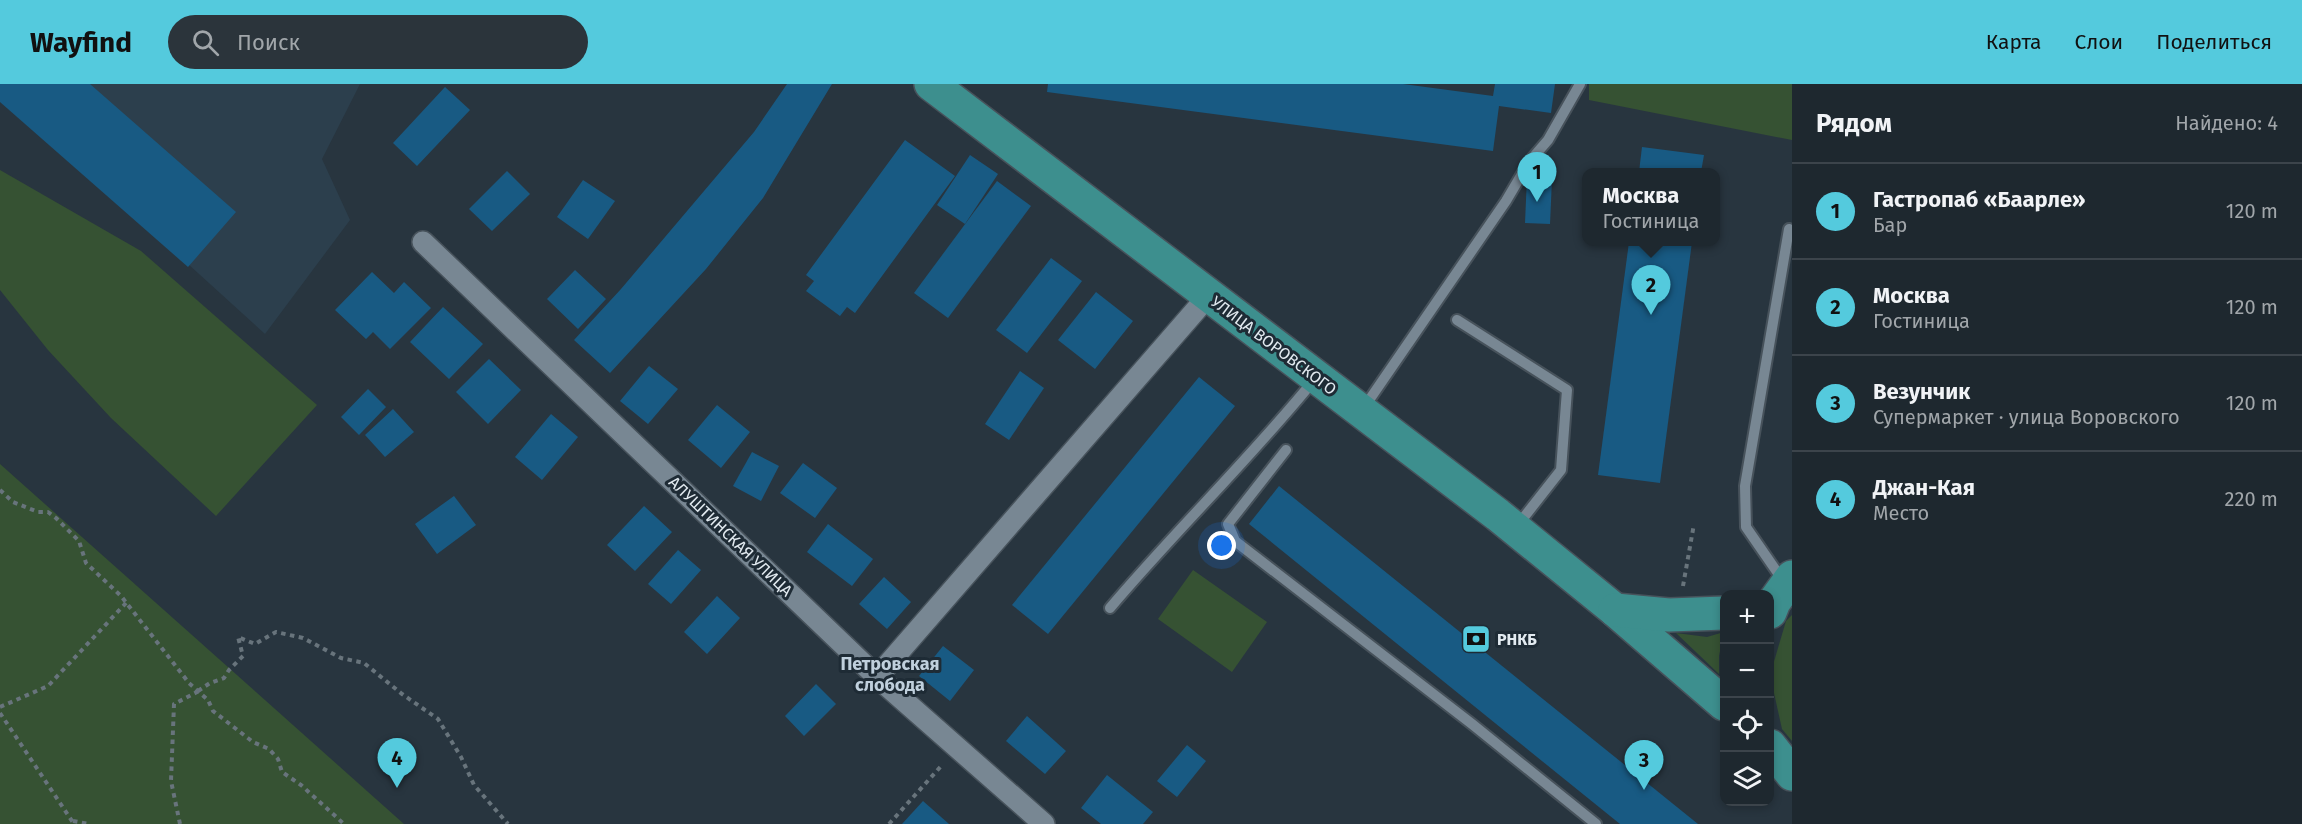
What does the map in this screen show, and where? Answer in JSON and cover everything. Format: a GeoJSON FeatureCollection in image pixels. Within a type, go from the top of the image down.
{"type":"FeatureCollection","features":[{"type":"Feature","properties":{"kind":"main road","name":"УЛИЦА ВОРОВСКОГО"},"geometry":{"type":"LineString","coordinates":[[931,84],[1515,529],[1616,610],[1720,700]]}},
{"type":"Feature","properties":{"kind":"main road"},"geometry":{"type":"LineString","coordinates":[[1616,610],[1669,615],[1720,613]]}},
{"type":"Feature","properties":{"kind":"main road"},"geometry":{"type":"LineString","coordinates":[[1774,751],[1792,774]]}},
{"type":"Feature","properties":{"kind":"street","name":"АЛУШТИНСКАЯ УЛИЦА"},"geometry":{"type":"LineString","coordinates":[[423,242],[877,677],[1044,824]]}},
{"type":"Feature","properties":{"kind":"street"},"geometry":{"type":"LineString","coordinates":[[877,677],[1209,295]]}},
{"type":"Feature","properties":{"kind":"lane"},"geometry":{"type":"LineString","coordinates":[[1361,411],[1506,201],[1529,162],[1548,140],[1580,84]]}},
{"type":"Feature","properties":{"kind":"lane"},"geometry":{"type":"LineString","coordinates":[[1778,596],[1746,527],[1745,486],[1789,229]]}},
{"type":"Feature","properties":{"kind":"lane"},"geometry":{"type":"LineString","coordinates":[[1457,320],[1567,390],[1561,470],[1515,529]]}},
{"type":"Feature","properties":{"kind":"lane"},"geometry":{"type":"LineString","coordinates":[[1110,608],[1157,553],[1272,432],[1316,377]]}},
{"type":"Feature","properties":{"kind":"lane"},"geometry":{"type":"LineString","coordinates":[[1286,450],[1228,524],[1235,542],[1472,724],[1596,824]]}},
{"type":"Feature","properties":{"kind":"path"},"geometry":{"type":"LineString","coordinates":[[0,490],[13,502],[38,512],[48,512],[56,518],[79,541],[86,562],[113,587],[208,700],[213,711],[253,742],[269,749],[278,759],[282,772],[344,824]]}},
{"type":"Feature","properties":{"kind":"path"},"geometry":{"type":"LineString","coordinates":[[1682,592],[1694,524]]}},
{"type":"Feature","properties":{"kind":"path"},"geometry":{"type":"LineString","coordinates":[[0,707],[48,686],[126,603]]}},
{"type":"Feature","properties":{"kind":"path"},"geometry":{"type":"LineString","coordinates":[[180,824],[171,781],[174,704],[210,683],[224,678],[243,656],[238,637],[255,644],[276,632],[303,638],[341,658],[364,663],[438,719],[461,757],[474,786],[508,824]]}},
{"type":"Feature","properties":{"kind":"path"},"geometry":{"type":"LineString","coordinates":[[0,713],[74,823],[89,824]]}},
{"type":"Feature","properties":{"kind":"path"},"geometry":{"type":"LineString","coordinates":[[890,824],[957,748]]}},
{"type":"Feature","properties":{"kind":"shaded area"},"geometry":{"type":"Polygon","coordinates":[[[0,84],[360,84],[322,159],[350,220],[265,334],[0,93],[0,84]]]}},
{"type":"Feature","properties":{"kind":"green space"},"geometry":{"type":"Polygon","coordinates":[[[1589,84],[1792,84],[1792,140],[1589,100],[1589,84]]]}},
{"type":"Feature","properties":{"kind":"green space"},"geometry":{"type":"Polygon","coordinates":[[[0,170],[141,251],[317,405],[216,516],[111,418],[48,350],[0,290],[0,170]]]}},
{"type":"Feature","properties":{"kind":"green space"},"geometry":{"type":"Polygon","coordinates":[[[0,464],[404,824],[0,824],[0,464]]]}},
{"type":"Feature","properties":{"kind":"green space"},"geometry":{"type":"Polygon","coordinates":[[[1193,570],[1267,622],[1232,672],[1158,619],[1193,570]]]}},
{"type":"Feature","properties":{"kind":"green space"},"geometry":{"type":"Polygon","coordinates":[[[1792,615],[1792,741],[1782,729],[1774,693],[1774,662],[1786,621],[1792,615]]]}},
{"type":"Feature","properties":{"kind":"green space"},"geometry":{"type":"Polygon","coordinates":[[[1676,633],[1707,637],[1720,633],[1719,674],[1676,633]]]}},
{"type":"Feature","properties":{"kind":"building"},"geometry":{"type":"Polygon","coordinates":[[[0,84],[90,84],[236,212],[188,267],[0,102],[0,84]]]}},
{"type":"Feature","properties":{"kind":"building"},"geometry":{"type":"Polygon","coordinates":[[[787,84],[832,84],[763,198],[706,269],[610,373],[574,340],[621,289],[754,132],[787,84]]]}},
{"type":"Feature","properties":{"kind":"building"},"geometry":{"type":"Polygon","coordinates":[[[1048,84],[1403,84],[1493,96],[1495,84],[1555,84],[1551,113],[1499,106],[1493,151],[1047,92],[1048,84]]]}},
{"type":"Feature","properties":{"kind":"building"},"geometry":{"type":"Polygon","coordinates":[[[445,87],[470,110],[417,166],[393,143],[445,87]]]}},
{"type":"Feature","properties":{"kind":"building"},"geometry":{"type":"Polygon","coordinates":[[[905,140],[955,176],[855,313],[847,307],[840,316],[806,291],[814,281],[806,275],[905,140]]]}},
{"type":"Feature","properties":{"kind":"building"},"geometry":{"type":"Polygon","coordinates":[[[1642,147],[1704,155],[1702,168],[1639,168],[1642,147]]]}},
{"type":"Feature","properties":{"kind":"building"},"geometry":{"type":"Polygon","coordinates":[[[970,155],[998,174],[965,224],[937,205],[970,155]]]}},
{"type":"Feature","properties":{"kind":"building"},"geometry":{"type":"Polygon","coordinates":[[[507,171],[530,194],[492,231],[469,209],[507,171]]]}},
{"type":"Feature","properties":{"kind":"building"},"geometry":{"type":"Polygon","coordinates":[[[1527,177],[1552,179],[1550,224],[1525,223],[1527,177]]]}},
{"type":"Feature","properties":{"kind":"building"},"geometry":{"type":"Polygon","coordinates":[[[583,180],[615,201],[588,239],[557,217],[583,180]]]}},
{"type":"Feature","properties":{"kind":"building"},"geometry":{"type":"Polygon","coordinates":[[[997,181],[1031,206],[948,318],[914,293],[997,181]]]}},
{"type":"Feature","properties":{"kind":"building"},"geometry":{"type":"Polygon","coordinates":[[[1628,246],[1691,246],[1660,483],[1598,475],[1628,246]]]}},
{"type":"Feature","properties":{"kind":"building"},"geometry":{"type":"Polygon","coordinates":[[[1051,258],[1082,281],[1027,353],[996,330],[1051,258]]]}},
{"type":"Feature","properties":{"kind":"building"},"geometry":{"type":"Polygon","coordinates":[[[575,270],[606,299],[578,329],[547,299],[575,270]]]}},
{"type":"Feature","properties":{"kind":"building"},"geometry":{"type":"Polygon","coordinates":[[[372,272],[394,293],[404,282],[431,308],[390,349],[373,332],[366,339],[335,310],[372,272]]]}},
{"type":"Feature","properties":{"kind":"building"},"geometry":{"type":"Polygon","coordinates":[[[1096,292],[1133,321],[1095,369],[1058,340],[1096,292]]]}},
{"type":"Feature","properties":{"kind":"building"},"geometry":{"type":"Polygon","coordinates":[[[443,307],[483,344],[449,379],[410,342],[443,307]]]}},
{"type":"Feature","properties":{"kind":"building"},"geometry":{"type":"Polygon","coordinates":[[[489,359],[521,390],[488,424],[456,392],[489,359]]]}},
{"type":"Feature","properties":{"kind":"building"},"geometry":{"type":"Polygon","coordinates":[[[649,366],[678,389],[648,424],[620,401],[649,366]]]}},
{"type":"Feature","properties":{"kind":"building"},"geometry":{"type":"Polygon","coordinates":[[[1020,371],[1044,388],[1009,440],[985,424],[1020,371]]]}},
{"type":"Feature","properties":{"kind":"building"},"geometry":{"type":"Polygon","coordinates":[[[1199,377],[1235,406],[1048,634],[1012,605],[1199,377]]]}},
{"type":"Feature","properties":{"kind":"building"},"geometry":{"type":"Polygon","coordinates":[[[368,389],[386,407],[359,435],[341,417],[368,389]]]}},
{"type":"Feature","properties":{"kind":"building"},"geometry":{"type":"Polygon","coordinates":[[[717,405],[750,432],[721,468],[688,440],[717,405]]]}},
{"type":"Feature","properties":{"kind":"building"},"geometry":{"type":"Polygon","coordinates":[[[393,409],[414,432],[385,457],[365,435],[393,409]]]}},
{"type":"Feature","properties":{"kind":"building"},"geometry":{"type":"Polygon","coordinates":[[[551,414],[578,437],[542,480],[515,457],[551,414]]]}},
{"type":"Feature","properties":{"kind":"building"},"geometry":{"type":"Polygon","coordinates":[[[752,452],[779,466],[761,501],[733,486],[752,452]]]}},
{"type":"Feature","properties":{"kind":"building"},"geometry":{"type":"Polygon","coordinates":[[[803,463],[837,488],[815,518],[780,493],[803,463]]]}},
{"type":"Feature","properties":{"kind":"building"},"geometry":{"type":"Polygon","coordinates":[[[1279,486],[1698,824],[1620,824],[1249,524],[1279,486]]]}},
{"type":"Feature","properties":{"kind":"building"},"geometry":{"type":"Polygon","coordinates":[[[454,496],[476,525],[437,554],[415,524],[454,496]]]}},
{"type":"Feature","properties":{"kind":"building"},"geometry":{"type":"Polygon","coordinates":[[[644,506],[672,532],[635,571],[607,545],[644,506]]]}},
{"type":"Feature","properties":{"kind":"building"},"geometry":{"type":"Polygon","coordinates":[[[828,524],[873,559],[852,586],[807,552],[828,524]]]}},
{"type":"Feature","properties":{"kind":"building"},"geometry":{"type":"Polygon","coordinates":[[[678,550],[701,570],[671,604],[648,584],[678,550]]]}},
{"type":"Feature","properties":{"kind":"building"},"geometry":{"type":"Polygon","coordinates":[[[884,577],[911,602],[887,629],[859,604],[884,577]]]}},
{"type":"Feature","properties":{"kind":"building"},"geometry":{"type":"Polygon","coordinates":[[[717,596],[740,618],[707,654],[684,632],[717,596]]]}},
{"type":"Feature","properties":{"kind":"building"},"geometry":{"type":"Polygon","coordinates":[[[943,646],[974,670],[950,701],[919,676],[943,646]]]}},
{"type":"Feature","properties":{"kind":"building"},"geometry":{"type":"Polygon","coordinates":[[[816,684],[836,704],[804,736],[785,716],[816,684]]]}},
{"type":"Feature","properties":{"kind":"building"},"geometry":{"type":"Polygon","coordinates":[[[1027,716],[1066,751],[1045,774],[1006,741],[1027,716]]]}},
{"type":"Feature","properties":{"kind":"building"},"geometry":{"type":"Polygon","coordinates":[[[1187,745],[1206,761],[1177,797],[1157,781],[1187,745]]]}},
{"type":"Feature","properties":{"kind":"building"},"geometry":{"type":"Polygon","coordinates":[[[1107,775],[1153,812],[1143,824],[1101,824],[1081,808],[1107,775]]]}},
{"type":"Feature","properties":{"kind":"building"},"geometry":{"type":"Polygon","coordinates":[[[923,801],[949,824],[902,824],[923,801]]]}},
{"type":"Feature","properties":{"kind":"place","name":"Гастропаб «Баарле»"},"geometry":{"type":"Point","coordinates":[1537,202]}},
{"type":"Feature","properties":{"kind":"place","name":"Москва"},"geometry":{"type":"Point","coordinates":[1651,315]}},
{"type":"Feature","properties":{"kind":"place","name":"РНКБ"},"geometry":{"type":"Point","coordinates":[1476,639]}},
{"type":"Feature","properties":{"kind":"place","name":"Джан-Кая"},"geometry":{"type":"Point","coordinates":[397,788]}},
{"type":"Feature","properties":{"kind":"place","name":"Везунчик"},"geometry":{"type":"Point","coordinates":[1644,790]}},
{"type":"Feature","properties":{"kind":"district","name":"Петровская слобода"},"geometry":{"type":"Point","coordinates":[890,674]}}]}
